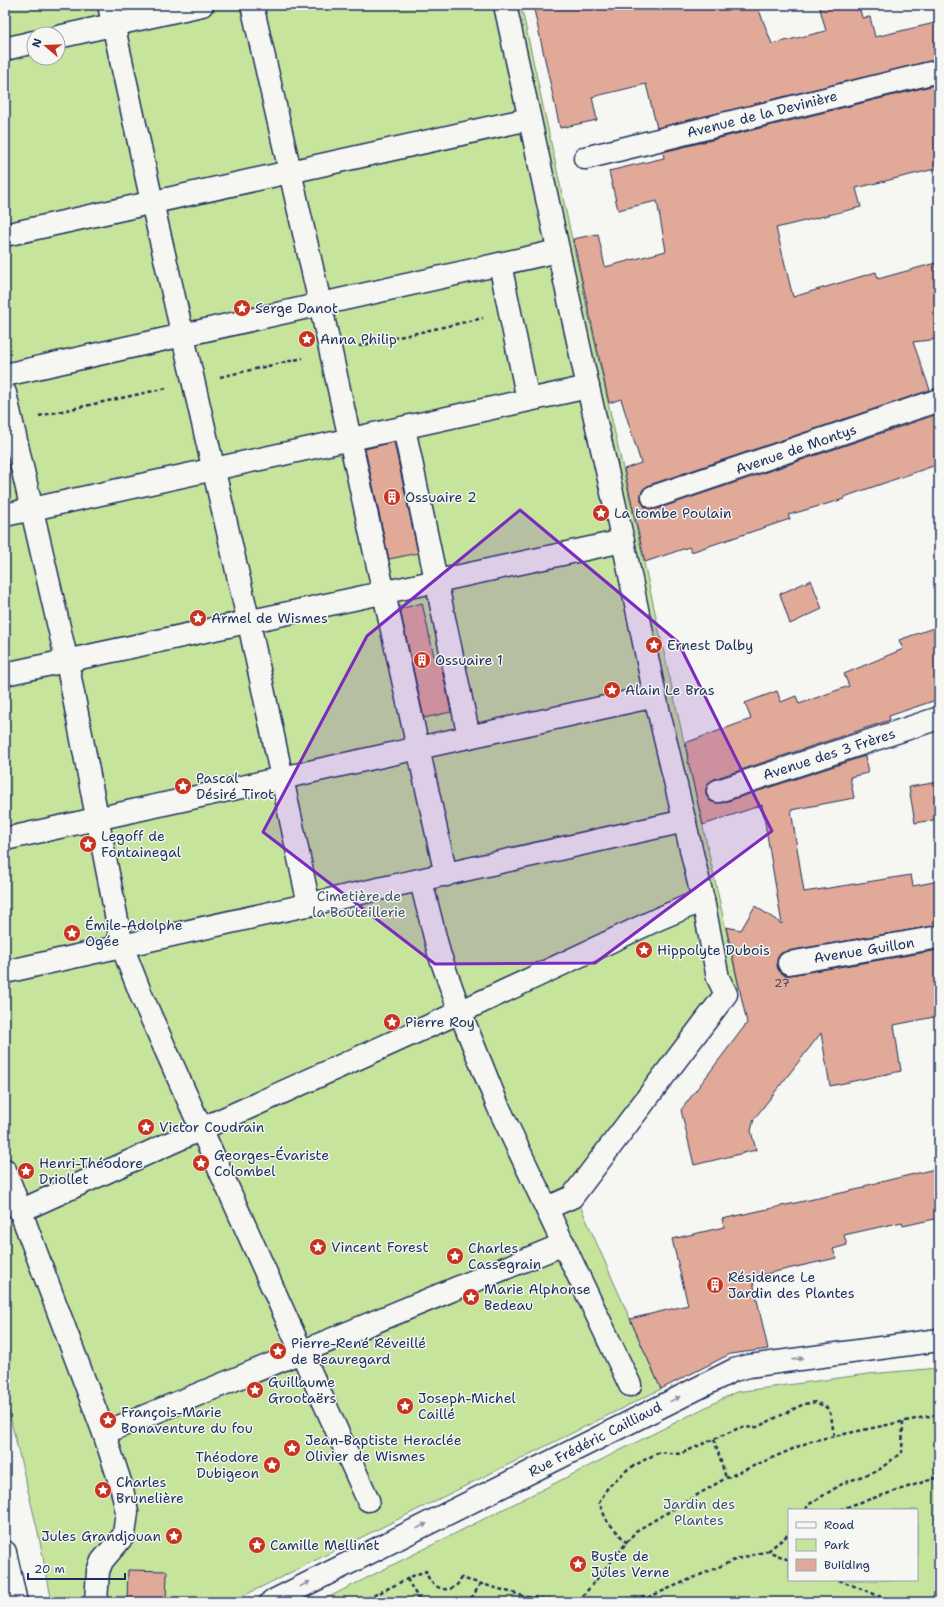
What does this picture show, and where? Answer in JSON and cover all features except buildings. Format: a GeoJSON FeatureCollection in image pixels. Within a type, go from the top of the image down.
{"type":"FeatureCollection","features":[{"type":"Feature","properties":{"kind":"street"},"geometry":{"type":"LineString","coordinates":[[66,34],[111,15],[202,5]]}},
{"type":"Feature","properties":{"kind":"street"},"geometry":{"type":"LineString","coordinates":[[252,5],[331,352],[446,875]]}},
{"type":"Feature","properties":{"kind":"street"},"geometry":{"type":"LineString","coordinates":[[504,5],[623,541],[655,696],[703,900],[718,978],[726,994],[572,1197],[547,1208]]}},
{"type":"Feature","properties":{"kind":"street"},"geometry":{"type":"LineString","coordinates":[[111,15],[152,202],[249,623],[309,905]]}},
{"type":"Feature","properties":{"kind":"street"},"geometry":{"type":"LineString","coordinates":[[5,49],[26,44]]}},
{"type":"Feature","properties":{"kind":"street","name":"Avenue de la Devinière"},"geometry":{"type":"LineString","coordinates":[[585,158],[939,71]]}},
{"type":"Feature","properties":{"kind":"street"},"geometry":{"type":"LineString","coordinates":[[5,235],[529,119]]}},
{"type":"Feature","properties":{"kind":"street"},"geometry":{"type":"LineString","coordinates":[[5,375],[320,303],[558,251]]}},
{"type":"Feature","properties":{"kind":"street"},"geometry":{"type":"LineString","coordinates":[[500,264],[528,400]]}},
{"type":"Feature","properties":{"kind":"street"},"geometry":{"type":"LineString","coordinates":[[5,515],[588,387]]}},
{"type":"Feature","properties":{"kind":"street"},"geometry":{"type":"LineString","coordinates":[[5,393],[67,662],[122,946],[142,997],[368,1500]]}},
{"type":"Feature","properties":{"kind":"street","name":"Avenue de Montys"},"geometry":{"type":"LineString","coordinates":[[653,497],[939,400]]}},
{"type":"Feature","properties":{"kind":"street"},"geometry":{"type":"LineString","coordinates":[[404,428],[469,737]]}},
{"type":"Feature","properties":{"kind":"street"},"geometry":{"type":"LineString","coordinates":[[5,674],[249,623],[384,592],[623,541]]}},
{"type":"Feature","properties":{"kind":"street"},"geometry":{"type":"LineString","coordinates":[[5,839],[655,696]]}},
{"type":"Feature","properties":{"kind":"street","name":"Avenue des 3 Frères"},"geometry":{"type":"LineString","coordinates":[[718,791],[939,718]]}},
{"type":"Feature","properties":{"kind":"street"},"geometry":{"type":"LineString","coordinates":[[5,972],[685,821]]}},
{"type":"Feature","properties":{"kind":"street"},"geometry":{"type":"LineString","coordinates":[[421,880],[439,953],[460,1012],[498,1106],[630,1385]]}},
{"type":"Feature","properties":{"kind":"street"},"geometry":{"type":"LineString","coordinates":[[20,1211],[460,1012],[658,919],[703,900]]}},
{"type":"Feature","properties":{"kind":"street","name":"Avenue Guillon"},"geometry":{"type":"LineString","coordinates":[[789,963],[939,937]]}},
{"type":"Feature","properties":{"kind":"street"},"geometry":{"type":"LineString","coordinates":[[5,1170],[104,1433],[121,1485],[127,1512],[124,1535],[102,1561],[98,1572],[96,1602]]}},
{"type":"Feature","properties":{"kind":"street"},"geometry":{"type":"LineString","coordinates":[[104,1433],[564,1244]]}},
{"type":"Feature","properties":{"kind":"street","name":"Rue Frédéric Cailliaud"},"geometry":{"type":"LineString","coordinates":[[271,1602],[734,1370],[755,1365],[939,1340]]}},
{"type":"Feature","properties":{"kind":"street"},"geometry":{"type":"LineString","coordinates":[[5,1552],[16,1602]]}},
{"type":"Feature","properties":{"kind":"path"},"geometry":{"type":"LineString","coordinates":[[12,422],[510,312]]}},
{"type":"Feature","properties":{"kind":"path"},"geometry":{"type":"LineString","coordinates":[[627,1543],[607,1521],[599,1503],[608,1487],[628,1469],[658,1452],[680,1454],[739,1428],[757,1427],[804,1404],[816,1402],[827,1408],[834,1436]]}},
{"type":"Feature","properties":{"kind":"path"},"geometry":{"type":"LineString","coordinates":[[578,1602],[636,1531],[726,1478],[811,1441],[939,1414]]}},
{"type":"Feature","properties":{"kind":"path"},"geometry":{"type":"LineString","coordinates":[[806,1509],[808,1505],[842,1484],[880,1469],[902,1452],[903,1421]]}},
{"type":"Feature","properties":{"kind":"path"},"geometry":{"type":"LineString","coordinates":[[714,1439],[726,1478]]}},
{"type":"Feature","properties":{"kind":"path"},"geometry":{"type":"LineString","coordinates":[[842,1509],[939,1477]]}},
{"type":"Feature","properties":{"kind":"path"},"geometry":{"type":"LineString","coordinates":[[361,1602],[426,1571],[431,1583],[442,1589],[449,1589],[455,1586],[459,1583],[460,1578],[527,1597],[578,1602],[650,1597],[738,1559],[768,1552],[788,1535]]}},
{"type":"Feature","properties":{"kind":"path"},"geometry":{"type":"LineString","coordinates":[[768,1552],[788,1560]]}},
{"type":"Feature","properties":{"kind":"path"},"geometry":{"type":"LineString","coordinates":[[407,1579],[418,1598],[423,1602]]}},
{"type":"Feature","properties":{"kind":"path"},"geometry":{"type":"LineString","coordinates":[[842,1581],[894,1602]]}},
{"type":"Feature","properties":{"kind":"path"},"geometry":{"type":"LineString","coordinates":[[465,1602],[473,1596],[480,1584]]}},
{"type":"Feature","properties":{"kind":"path"},"geometry":{"type":"LineString","coordinates":[[410,1602],[418,1598]]}},
{"type":"Feature","properties":{"kind":"highlighted area"},"geometry":{"type":"Polygon","coordinates":[[[520,510],[678,642],[772,831],[595,963],[435,964],[263,832],[367,636],[520,510]]]}},
{"type":"Feature","properties":{"kind":"green space","name":"Cimetière de la Bouteillerie"},"geometry":{"type":"Polygon","coordinates":[[[5,5],[521,5],[739,988],[578,1201],[661,1389],[231,1602],[52,1602],[38,1532],[5,1396],[5,5]]]}},
{"type":"Feature","properties":{"kind":"green space","name":"Jardin des Plantes"},"geometry":{"type":"Polygon","coordinates":[[[939,1368],[939,1602],[319,1602],[736,1392],[868,1374],[939,1368]]]}},
{"type":"Feature","properties":{"kind":"place","name":"Serge Danot"},"geometry":{"type":"Point","coordinates":[242,308]}},
{"type":"Feature","properties":{"kind":"place","name":"Anna Philip"},"geometry":{"type":"Point","coordinates":[307,339]}},
{"type":"Feature","properties":{"kind":"place","name":"Ossuaire 2"},"geometry":{"type":"Point","coordinates":[392,497]}},
{"type":"Feature","properties":{"kind":"place","name":"La tombe Poulain"},"geometry":{"type":"Point","coordinates":[601,513]}},
{"type":"Feature","properties":{"kind":"place","name":"Armel de Wismes"},"geometry":{"type":"Point","coordinates":[198,618]}},
{"type":"Feature","properties":{"kind":"place","name":"Ernest Dalby"},"geometry":{"type":"Point","coordinates":[654,645]}},
{"type":"Feature","properties":{"kind":"place","name":"Ossuaire 1"},"geometry":{"type":"Point","coordinates":[422,660]}},
{"type":"Feature","properties":{"kind":"place","name":"Alain Le Bras"},"geometry":{"type":"Point","coordinates":[612,690]}},
{"type":"Feature","properties":{"kind":"place","name":"Pascal Désiré Tirot"},"geometry":{"type":"Point","coordinates":[183,786]}},
{"type":"Feature","properties":{"kind":"place","name":"Legoff de Fontainegal"},"geometry":{"type":"Point","coordinates":[88,844]}},
{"type":"Feature","properties":{"kind":"place","name":"Émile-Adolphe Ogée"},"geometry":{"type":"Point","coordinates":[72,933]}},
{"type":"Feature","properties":{"kind":"place","name":"Hippolyte Dubois"},"geometry":{"type":"Point","coordinates":[644,950]}},
{"type":"Feature","properties":{"kind":"place","name":"Pierre Roy"},"geometry":{"type":"Point","coordinates":[392,1022]}},
{"type":"Feature","properties":{"kind":"place","name":"Victor Coudrain"},"geometry":{"type":"Point","coordinates":[146,1127]}},
{"type":"Feature","properties":{"kind":"place","name":"Georges-Évariste Colombel"},"geometry":{"type":"Point","coordinates":[201,1163]}},
{"type":"Feature","properties":{"kind":"place","name":"Henri-Théodore Driollet"},"geometry":{"type":"Point","coordinates":[26,1171]}},
{"type":"Feature","properties":{"kind":"place","name":"Vincent Forest"},"geometry":{"type":"Point","coordinates":[318,1247]}},
{"type":"Feature","properties":{"kind":"place","name":"Charles Cassegrain"},"geometry":{"type":"Point","coordinates":[455,1256]}},
{"type":"Feature","properties":{"kind":"place","name":"Résidence Le Jardin des Plantes"},"geometry":{"type":"Point","coordinates":[715,1285]}},
{"type":"Feature","properties":{"kind":"place","name":"Marie Alphonse Bedeau"},"geometry":{"type":"Point","coordinates":[471,1297]}},
{"type":"Feature","properties":{"kind":"place","name":"Pierre-René Réveillé de Beauregard"},"geometry":{"type":"Point","coordinates":[278,1351]}},
{"type":"Feature","properties":{"kind":"place","name":"Guillaume Grootaërs"},"geometry":{"type":"Point","coordinates":[255,1390]}},
{"type":"Feature","properties":{"kind":"place","name":"Joseph-Michel Caillé"},"geometry":{"type":"Point","coordinates":[405,1406]}},
{"type":"Feature","properties":{"kind":"place","name":"François-Marie Bonaventure du fou"},"geometry":{"type":"Point","coordinates":[108,1420]}},
{"type":"Feature","properties":{"kind":"place","name":"Jean-Baptiste Heraclée Olivier de Wismes"},"geometry":{"type":"Point","coordinates":[292,1448]}},
{"type":"Feature","properties":{"kind":"place","name":"Théodore Dubigeon"},"geometry":{"type":"Point","coordinates":[272,1465]}},
{"type":"Feature","properties":{"kind":"place","name":"Charles Brunelière"},"geometry":{"type":"Point","coordinates":[103,1490]}},
{"type":"Feature","properties":{"kind":"place","name":"Jules Grandjouan"},"geometry":{"type":"Point","coordinates":[174,1536]}},
{"type":"Feature","properties":{"kind":"place","name":"Camille Mellinet"},"geometry":{"type":"Point","coordinates":[257,1545]}},
{"type":"Feature","properties":{"kind":"place","name":"Buste de Jules Verne"},"geometry":{"type":"Point","coordinates":[578,1564]}}]}
